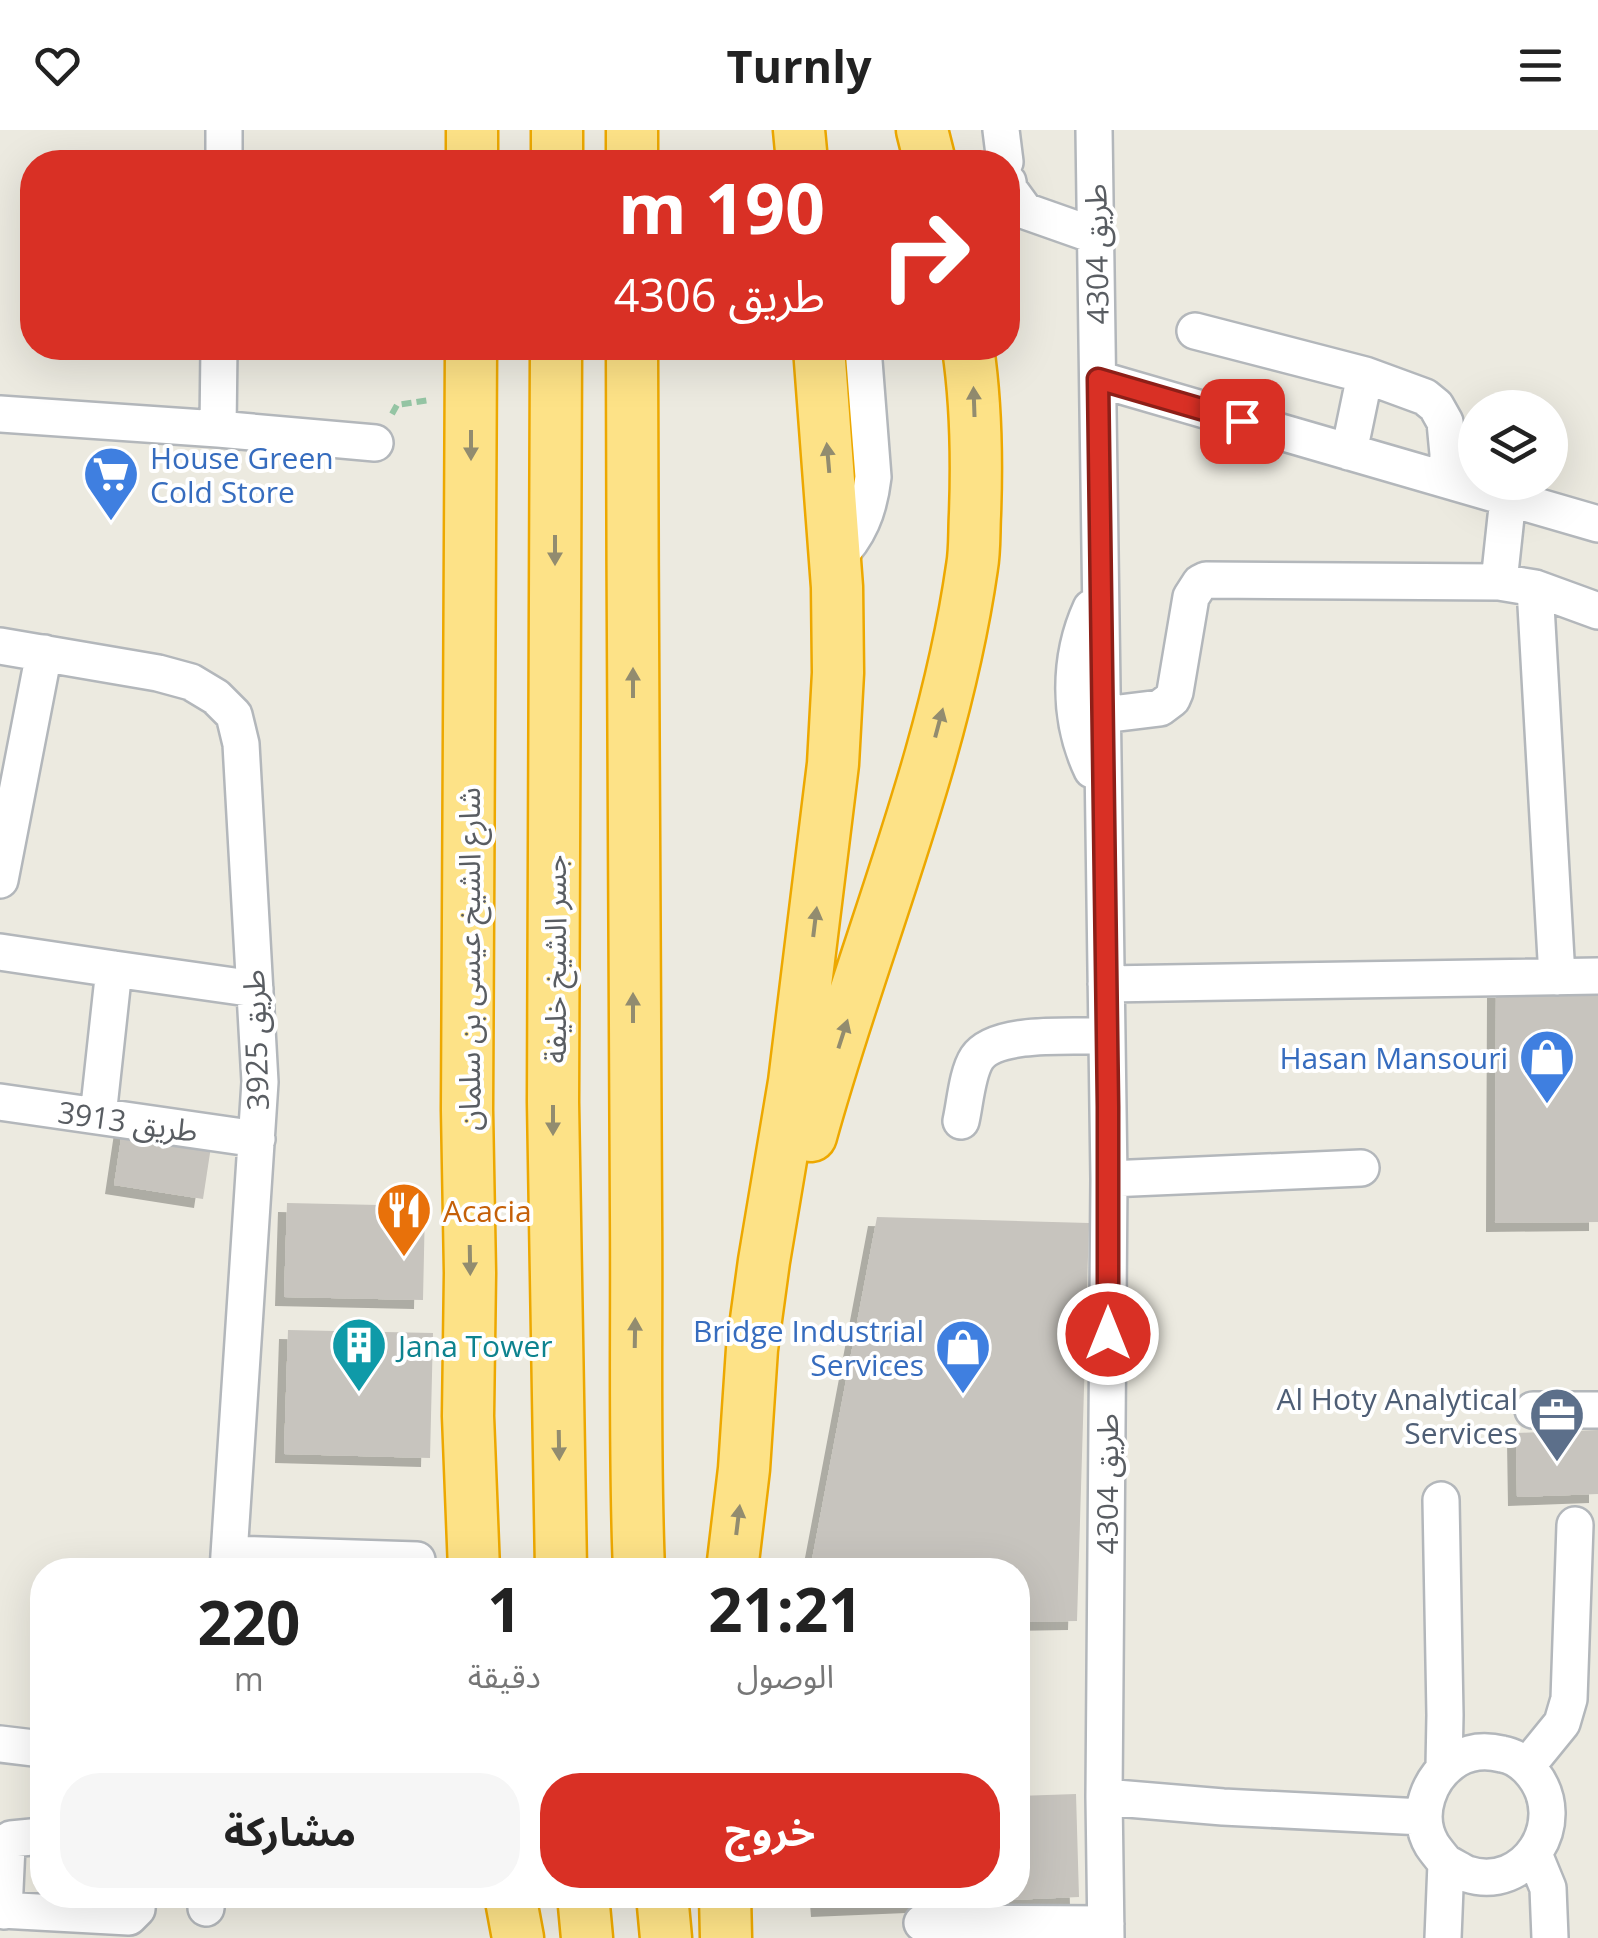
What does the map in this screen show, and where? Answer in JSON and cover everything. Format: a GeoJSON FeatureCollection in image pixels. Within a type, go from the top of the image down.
{"type":"FeatureCollection","features":[{"type":"Feature","properties":{"kind":"highway","name":"شارع الشيخ عيسى بن سلمان"},"geometry":{"type":"LineString","coordinates":[[471,360],[467,1110],[468,1416],[474,1558]]}},
{"type":"Feature","properties":{"kind":"highway","name":"جسر الشيخ خليفة"},"geometry":{"type":"LineString","coordinates":[[556,360],[553,1102],[561,1558]]}},
{"type":"Feature","properties":{"kind":"highway"},"geometry":{"type":"LineString","coordinates":[[632,360],[638,1558]]}},
{"type":"Feature","properties":{"kind":"highway"},"geometry":{"type":"LineString","coordinates":[[733,1558],[752,1349],[794,1082],[833,764],[838,673],[835,560],[820,360]]}},
{"type":"Feature","properties":{"kind":"highway"},"geometry":{"type":"LineString","coordinates":[[744,1470],[788,1224],[820,1104],[938,728],[956,658],[974,544],[976,468],[970,360]]}},
{"type":"Feature","properties":{"kind":"highway"},"geometry":{"type":"LineString","coordinates":[[512,1908],[516,1938]]}},
{"type":"Feature","properties":{"kind":"highway"},"geometry":{"type":"LineString","coordinates":[[583,1908],[586,1938]]}},
{"type":"Feature","properties":{"kind":"highway"},"geometry":{"type":"LineString","coordinates":[[663,1908],[666,1938]]}},
{"type":"Feature","properties":{"kind":"highway"},"geometry":{"type":"LineString","coordinates":[[725,1908],[726,1938]]}},
{"type":"Feature","properties":{"kind":"street","name":"طريق 4304"},"geometry":{"type":"LineString","coordinates":[[1094,130],[1109,1179],[1106,1931]]}},
{"type":"Feature","properties":{"kind":"street"},"geometry":{"type":"LineString","coordinates":[[1020,205],[1025,211],[1096,236]]}},
{"type":"Feature","properties":{"kind":"street"},"geometry":{"type":"LineString","coordinates":[[1195,331],[1365,375],[1425,397],[1446,422],[1447,480]]}},
{"type":"Feature","properties":{"kind":"street"},"geometry":{"type":"LineString","coordinates":[[218,429],[220,360]]}},
{"type":"Feature","properties":{"kind":"street"},"geometry":{"type":"LineString","coordinates":[[835,560],[858,531],[871,496],[864,360]]}},
{"type":"Feature","properties":{"kind":"street"},"geometry":{"type":"LineString","coordinates":[[1349,452],[1365,375]]}},
{"type":"Feature","properties":{"kind":"street"},"geometry":{"type":"LineString","coordinates":[[1098,379],[1458,483]]}},
{"type":"Feature","properties":{"kind":"street"},"geometry":{"type":"LineString","coordinates":[[0,414],[375,443]]}},
{"type":"Feature","properties":{"kind":"street"},"geometry":{"type":"LineString","coordinates":[[1500,582],[1508,500]]}},
{"type":"Feature","properties":{"kind":"street"},"geometry":{"type":"LineString","coordinates":[[1515,500],[1598,524]]}},
{"type":"Feature","properties":{"kind":"street"},"geometry":{"type":"LineString","coordinates":[[1103,714],[1160,708],[1172,698],[1192,597],[1206,580],[1500,582],[1534,588],[1598,611]]}},
{"type":"Feature","properties":{"kind":"street"},"geometry":{"type":"LineString","coordinates":[[1101,585],[1083,625],[1074,668],[1074,712],[1085,754],[1104,794]]}},
{"type":"Feature","properties":{"kind":"street"},"geometry":{"type":"LineString","coordinates":[[1534,588],[1556,977]]}},
{"type":"Feature","properties":{"kind":"street","name":"طريق 3925"},"geometry":{"type":"LineString","coordinates":[[0,646],[191,682],[216,696],[234,715],[241,744],[260,1082],[229,1558]]}},
{"type":"Feature","properties":{"kind":"street"},"geometry":{"type":"LineString","coordinates":[[0,880],[44,652]]}},
{"type":"Feature","properties":{"kind":"street"},"geometry":{"type":"LineString","coordinates":[[0,952],[255,988]]}},
{"type":"Feature","properties":{"kind":"street"},"geometry":{"type":"LineString","coordinates":[[98,1116],[114,969]]}},
{"type":"Feature","properties":{"kind":"street"},"geometry":{"type":"LineString","coordinates":[[1106,984],[1598,976]]}},
{"type":"Feature","properties":{"kind":"street"},"geometry":{"type":"LineString","coordinates":[[962,1121],[973,1065],[986,1048],[1010,1038],[1107,1036]]}},
{"type":"Feature","properties":{"kind":"street","name":"طريق 3913"},"geometry":{"type":"LineString","coordinates":[[0,1102],[257,1139]]}},
{"type":"Feature","properties":{"kind":"street"},"geometry":{"type":"LineString","coordinates":[[1109,1179],[1360,1168]]}},
{"type":"Feature","properties":{"kind":"street"},"geometry":{"type":"LineString","coordinates":[[1533,1410],[1598,1410]]}},
{"type":"Feature","properties":{"kind":"street"},"geometry":{"type":"LineString","coordinates":[[1441,1500],[1444,1767]]}},
{"type":"Feature","properties":{"kind":"street"},"geometry":{"type":"LineString","coordinates":[[1526,1766],[1562,1723],[1568,1699],[1574,1525]]}},
{"type":"Feature","properties":{"kind":"street"},"geometry":{"type":"LineString","coordinates":[[0,1744],[30,1747]]}},
{"type":"Feature","properties":{"kind":"street"},"geometry":{"type":"LineString","coordinates":[[1485,1751],[1507,1754],[1526,1766],[1542,1785],[1548,1808],[1546,1832],[1534,1854],[1515,1870],[1492,1876],[1468,1874],[1446,1863],[1430,1842],[1424,1817],[1428,1790],[1444,1767],[1463,1755],[1485,1751]]}},
{"type":"Feature","properties":{"kind":"street"},"geometry":{"type":"LineString","coordinates":[[1104,1797],[1424,1817]]}},
{"type":"Feature","properties":{"kind":"street"},"geometry":{"type":"LineString","coordinates":[[30,1837],[11,1839],[7,1846],[2,1910],[129,1917],[137,1908]]}},
{"type":"Feature","properties":{"kind":"street"},"geometry":{"type":"LineString","coordinates":[[1534,1854],[1548,1888],[1550,1938]]}},
{"type":"Feature","properties":{"kind":"street"},"geometry":{"type":"LineString","coordinates":[[1442,1938],[1446,1863]]}},
{"type":"Feature","properties":{"kind":"street"},"geometry":{"type":"LineString","coordinates":[[922,1923],[1106,1931]]}},
{"type":"Feature","properties":{"kind":"path"},"geometry":{"type":"LineString","coordinates":[[375,443],[397,406],[434,399]]}},
{"type":"Feature","properties":{"kind":"building","name":"Hasan Mansouri"},"geometry":{"type":"Polygon","coordinates":[[[1496,989],[1598,989],[1598,1222],[1495,1223],[1496,989]]]}},
{"type":"Feature","properties":{"kind":"building"},"geometry":{"type":"Polygon","coordinates":[[[123,1125],[212,1140],[203,1199],[114,1185],[123,1125]]]}},
{"type":"Feature","properties":{"kind":"building"},"geometry":{"type":"Polygon","coordinates":[[[287,1203],[425,1206],[423,1300],[284,1297],[287,1203]]]}},
{"type":"Feature","properties":{"kind":"building","name":"Bridge Industrial Services"},"geometry":{"type":"Polygon","coordinates":[[[877,1217],[1089,1223],[1077,1621],[1030,1622],[1030,1558],[812,1558],[877,1217]]]}},
{"type":"Feature","properties":{"kind":"building","name":"Jana Tower"},"geometry":{"type":"Polygon","coordinates":[[[288,1330],[433,1333],[430,1458],[284,1454],[288,1330]]]}},
{"type":"Feature","properties":{"kind":"building","name":"Al Hoty Analytical Services"},"geometry":{"type":"Polygon","coordinates":[[[1598,1430],[1598,1494],[1517,1497],[1516,1433],[1598,1430]]]}},
{"type":"Feature","properties":{"kind":"building"},"geometry":{"type":"Polygon","coordinates":[[[1076,1794],[1079,1897],[1030,1899],[1030,1796],[1076,1794]]]}},
{"type":"Feature","properties":{"kind":"place","name":"House Green Cold Store"},"geometry":{"type":"Point","coordinates":[111,523]}},
{"type":"Feature","properties":{"kind":"place","name":"Hasan Mansouri"},"geometry":{"type":"Point","coordinates":[1547,1106]}},
{"type":"Feature","properties":{"kind":"place","name":"Acacia"},"geometry":{"type":"Point","coordinates":[404,1259]}},
{"type":"Feature","properties":{"kind":"place","name":"Jana Tower"},"geometry":{"type":"Point","coordinates":[359,1394]}},
{"type":"Feature","properties":{"kind":"place","name":"Bridge Industrial Services"},"geometry":{"type":"Point","coordinates":[963,1396]}},
{"type":"Feature","properties":{"kind":"place","name":"Al Hoty Analytical Services"},"geometry":{"type":"Point","coordinates":[1557,1464]}},
{"type":"Feature","properties":{"kind":"route"},"geometry":{"type":"LineString","coordinates":[[1108,1334],[1098,379],[1242,421]]}}]}
